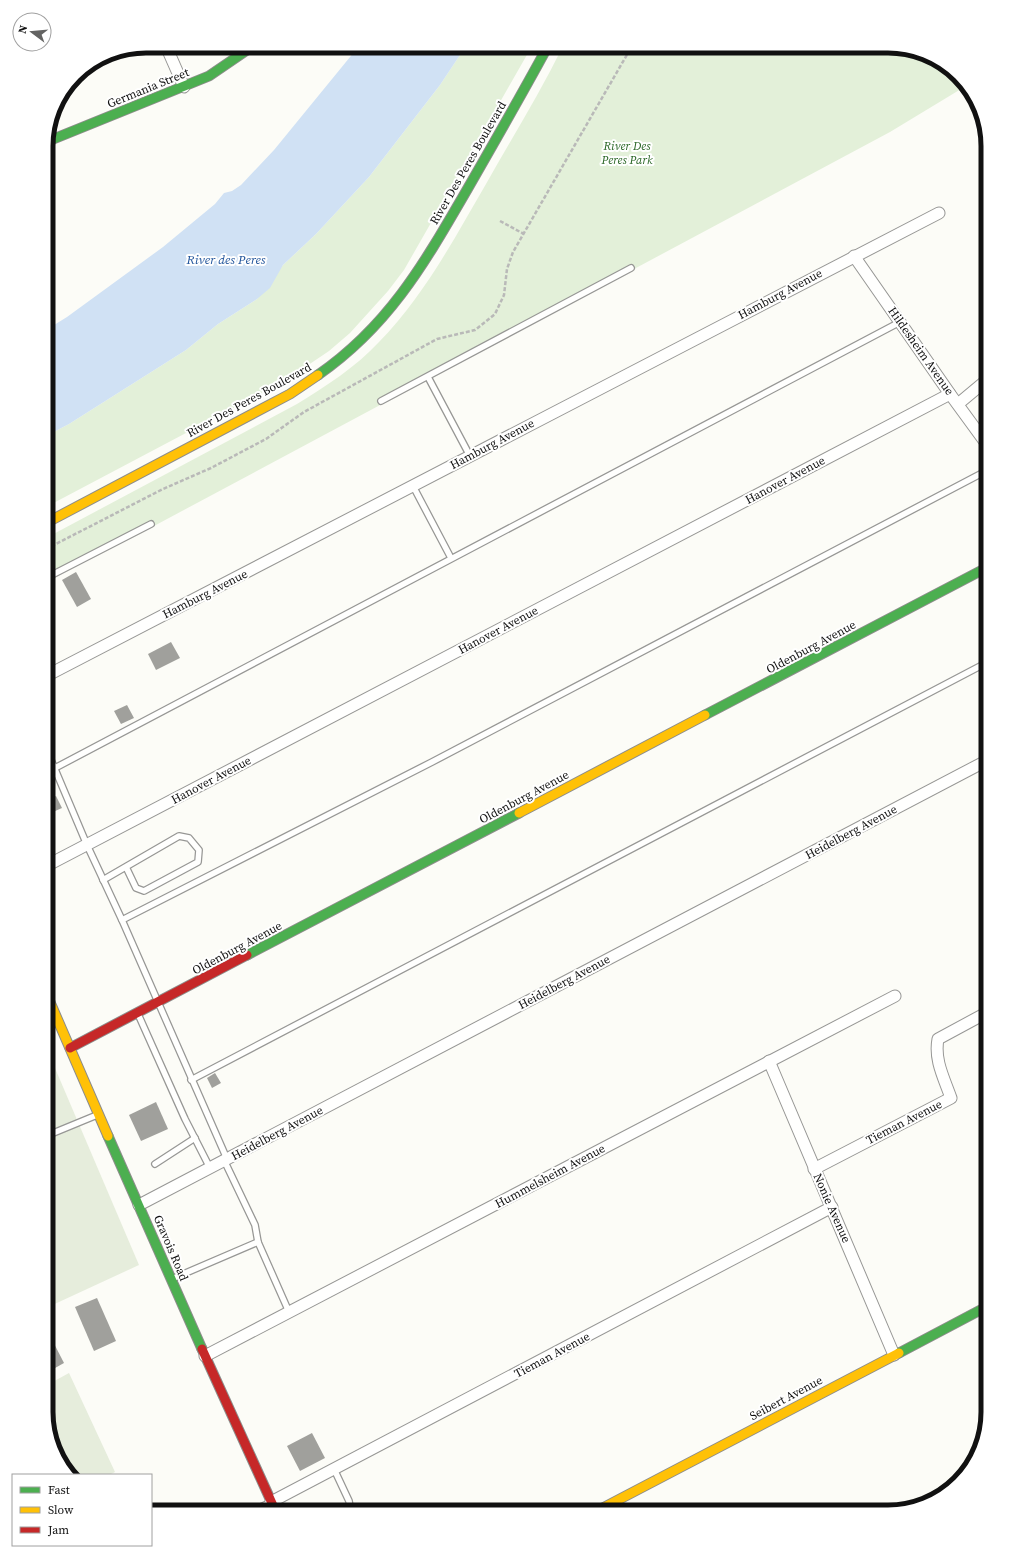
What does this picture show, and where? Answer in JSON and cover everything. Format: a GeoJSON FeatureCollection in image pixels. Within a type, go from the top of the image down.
{"type":"FeatureCollection","features":[{"type":"Feature","properties":{"kind":"main road","name":"Germania Street"},"geometry":{"type":"LineString","coordinates":[[53,139],[209,76],[243,53]]}},
{"type":"Feature","properties":{"kind":"main road","name":"River Des Peres Boulevard"},"geometry":{"type":"LineString","coordinates":[[53,519],[290,394],[326,370],[362,340],[393,306],[424,264],[522,96],[544,53]]}},
{"type":"Feature","properties":{"kind":"main road","name":"Oldenburg Avenue"},"geometry":{"type":"LineString","coordinates":[[70,1048],[981,572]]}},
{"type":"Feature","properties":{"kind":"main road","name":"Gravois Road"},"geometry":{"type":"LineString","coordinates":[[53,1009],[205,1356],[273,1505]]}},
{"type":"Feature","properties":{"kind":"main road","name":"Seibert Avenue"},"geometry":{"type":"LineString","coordinates":[[608,1505],[981,1310]]}},
{"type":"Feature","properties":{"kind":"street"},"geometry":{"type":"LineString","coordinates":[[169,53],[184,87]]}},
{"type":"Feature","properties":{"kind":"street","name":"Hamburg Avenue"},"geometry":{"type":"LineString","coordinates":[[53,672],[939,213]]}},
{"type":"Feature","properties":{"kind":"street","name":"Hildesheim Avenue"},"geometry":{"type":"LineString","coordinates":[[854,256],[981,436]]}},
{"type":"Feature","properties":{"kind":"street"},"geometry":{"type":"LineString","coordinates":[[958,404],[981,385]]}},
{"type":"Feature","properties":{"kind":"street","name":"Hanover Avenue"},"geometry":{"type":"LineString","coordinates":[[53,863],[950,394]]}},
{"type":"Feature","properties":{"kind":"street","name":"Heidelberg Avenue"},"geometry":{"type":"LineString","coordinates":[[139,1205],[981,764]]}},
{"type":"Feature","properties":{"kind":"street","name":"Hummelsheim Avenue"},"geometry":{"type":"LineString","coordinates":[[205,1356],[895,996]]}},
{"type":"Feature","properties":{"kind":"street","name":"Tieman Avenue"},"geometry":{"type":"LineString","coordinates":[[814,1169],[951,1098],[937,1061],[936,1049],[938,1038],[981,1016]]}},
{"type":"Feature","properties":{"kind":"street","name":"Nonie Avenue"},"geometry":{"type":"LineString","coordinates":[[769,1061],[894,1355]]}},
{"type":"Feature","properties":{"kind":"street","name":"Tieman Avenue"},"geometry":{"type":"LineString","coordinates":[[277,1505],[334,1469],[832,1207]]}},
{"type":"Feature","properties":{"kind":"lane"},"geometry":{"type":"LineString","coordinates":[[381,401],[631,268]]}},
{"type":"Feature","properties":{"kind":"lane"},"geometry":{"type":"LineString","coordinates":[[55,768],[900,322]]}},
{"type":"Feature","properties":{"kind":"lane"},"geometry":{"type":"LineString","coordinates":[[428,377],[470,456]]}},
{"type":"Feature","properties":{"kind":"lane"},"geometry":{"type":"LineString","coordinates":[[122,920],[432,762],[981,474]]}},
{"type":"Feature","properties":{"kind":"lane"},"geometry":{"type":"LineString","coordinates":[[413,486],[451,558]]}},
{"type":"Feature","properties":{"kind":"lane"},"geometry":{"type":"LineString","coordinates":[[53,574],[151,524]]}},
{"type":"Feature","properties":{"kind":"lane"},"geometry":{"type":"LineString","coordinates":[[191,1080],[981,666]]}},
{"type":"Feature","properties":{"kind":"lane"},"geometry":{"type":"LineString","coordinates":[[53,764],[87,846],[159,1002],[225,1160],[255,1225],[258,1242],[290,1312]]}},
{"type":"Feature","properties":{"kind":"lane"},"geometry":{"type":"LineString","coordinates":[[103,880],[179,836],[190,838],[199,850],[198,862],[144,891],[136,888],[126,867]]}},
{"type":"Feature","properties":{"kind":"lane"},"geometry":{"type":"LineString","coordinates":[[137,1013],[210,1168]]}},
{"type":"Feature","properties":{"kind":"lane"},"geometry":{"type":"LineString","coordinates":[[53,1133],[99,1115]]}},
{"type":"Feature","properties":{"kind":"lane"},"geometry":{"type":"LineString","coordinates":[[155,1164],[195,1138]]}},
{"type":"Feature","properties":{"kind":"lane"},"geometry":{"type":"LineString","coordinates":[[172,1279],[258,1242]]}},
{"type":"Feature","properties":{"kind":"lane"},"geometry":{"type":"LineString","coordinates":[[334,1469],[350,1501],[350,1505]]}},
{"type":"Feature","properties":{"kind":"path"},"geometry":{"type":"LineString","coordinates":[[500,221],[524,234]]}},
{"type":"Feature","properties":{"kind":"green space"},"geometry":{"type":"Polygon","coordinates":[[[461,53],[528,53],[404,270],[388,291],[350,333],[329,351],[286,380],[53,503],[53,432],[69,424],[186,350],[218,324],[257,299],[283,265],[316,234],[369,177],[440,85],[461,53]]]}},
{"type":"Feature","properties":{"kind":"green space","name":"River Des Peres Park"},"geometry":{"type":"Polygon","coordinates":[[[559,53],[894,53],[918,58],[929,63],[949,76],[961,89],[890,132],[154,526],[151,521],[53,572],[53,534],[297,404],[330,383],[361,360],[395,324],[424,286],[462,225],[545,81],[559,53]]]}},
{"type":"Feature","properties":{"kind":"green space"},"geometry":{"type":"Polygon","coordinates":[[[53,1063],[139,1265],[53,1305],[53,1063]]]}},
{"type":"Feature","properties":{"kind":"green space"},"geometry":{"type":"Polygon","coordinates":[[[69,1373],[115,1472],[111,1474],[77,1474],[65,1459],[56,1436],[54,1424],[53,1382],[69,1373]]]}},
{"type":"Feature","properties":{"kind":"water","name":"River des Peres"},"geometry":{"type":"Polygon","coordinates":[[[353,53],[461,53],[440,85],[369,177],[316,234],[283,265],[270,288],[257,299],[218,324],[186,350],[69,424],[53,432],[53,326],[163,247],[215,204],[224,193],[232,191],[241,185],[274,150],[353,53]]]}},
{"type":"Feature","properties":{"kind":"building"},"geometry":{"type":"Polygon","coordinates":[[[76,572],[91,599],[77,607],[62,580],[76,572]]]}},
{"type":"Feature","properties":{"kind":"building"},"geometry":{"type":"Polygon","coordinates":[[[171,642],[180,658],[156,670],[148,654],[171,642]]]}},
{"type":"Feature","properties":{"kind":"building"},"geometry":{"type":"Polygon","coordinates":[[[127,705],[134,718],[121,724],[114,711],[127,705]]]}},
{"type":"Feature","properties":{"kind":"building"},"geometry":{"type":"Polygon","coordinates":[[[56,796],[62,808],[53,812],[53,797],[56,796]]]}},
{"type":"Feature","properties":{"kind":"building"},"geometry":{"type":"Polygon","coordinates":[[[215,1073],[221,1083],[212,1088],[207,1078],[215,1073]]]}},
{"type":"Feature","properties":{"kind":"building"},"geometry":{"type":"Polygon","coordinates":[[[156,1102],[168,1129],[141,1141],[129,1115],[156,1102]]]}},
{"type":"Feature","properties":{"kind":"building"},"geometry":{"type":"Polygon","coordinates":[[[97,1298],[116,1341],[94,1351],[75,1307],[97,1298]]]}},
{"type":"Feature","properties":{"kind":"building"},"geometry":{"type":"Polygon","coordinates":[[[53,1342],[64,1363],[53,1369],[53,1342]]]}},
{"type":"Feature","properties":{"kind":"building"},"geometry":{"type":"Polygon","coordinates":[[[312,1433],[325,1458],[300,1471],[287,1446],[312,1433]]]}},
{"type":"Feature","properties":{"kind":"traffic: fast"},"geometry":{"type":"LineString","coordinates":[[53,139],[209,76],[243,53]]}},
{"type":"Feature","properties":{"kind":"traffic: fast"},"geometry":{"type":"LineString","coordinates":[[318,375],[343,356],[366,335],[386,313],[421,267],[544,53]]}},
{"type":"Feature","properties":{"kind":"traffic: fast"},"geometry":{"type":"LineString","coordinates":[[705,715],[981,571]]}},
{"type":"Feature","properties":{"kind":"traffic: fast"},"geometry":{"type":"LineString","coordinates":[[247,955],[519,813]]}},
{"type":"Feature","properties":{"kind":"traffic: fast"},"geometry":{"type":"LineString","coordinates":[[108,1136],[202,1349]]}},
{"type":"Feature","properties":{"kind":"traffic: fast"},"geometry":{"type":"LineString","coordinates":[[899,1353],[981,1310]]}},
{"type":"Feature","properties":{"kind":"traffic: slow"},"geometry":{"type":"LineString","coordinates":[[53,519],[290,394],[318,375]]}},
{"type":"Feature","properties":{"kind":"traffic: slow"},"geometry":{"type":"LineString","coordinates":[[519,813],[705,715]]}},
{"type":"Feature","properties":{"kind":"traffic: slow"},"geometry":{"type":"LineString","coordinates":[[53,1009],[108,1136]]}},
{"type":"Feature","properties":{"kind":"traffic: slow"},"geometry":{"type":"LineString","coordinates":[[608,1505],[899,1353]]}},
{"type":"Feature","properties":{"kind":"traffic: jam"},"geometry":{"type":"LineString","coordinates":[[70,1048],[247,955]]}},
{"type":"Feature","properties":{"kind":"traffic: jam"},"geometry":{"type":"LineString","coordinates":[[202,1349],[273,1505]]}}]}
